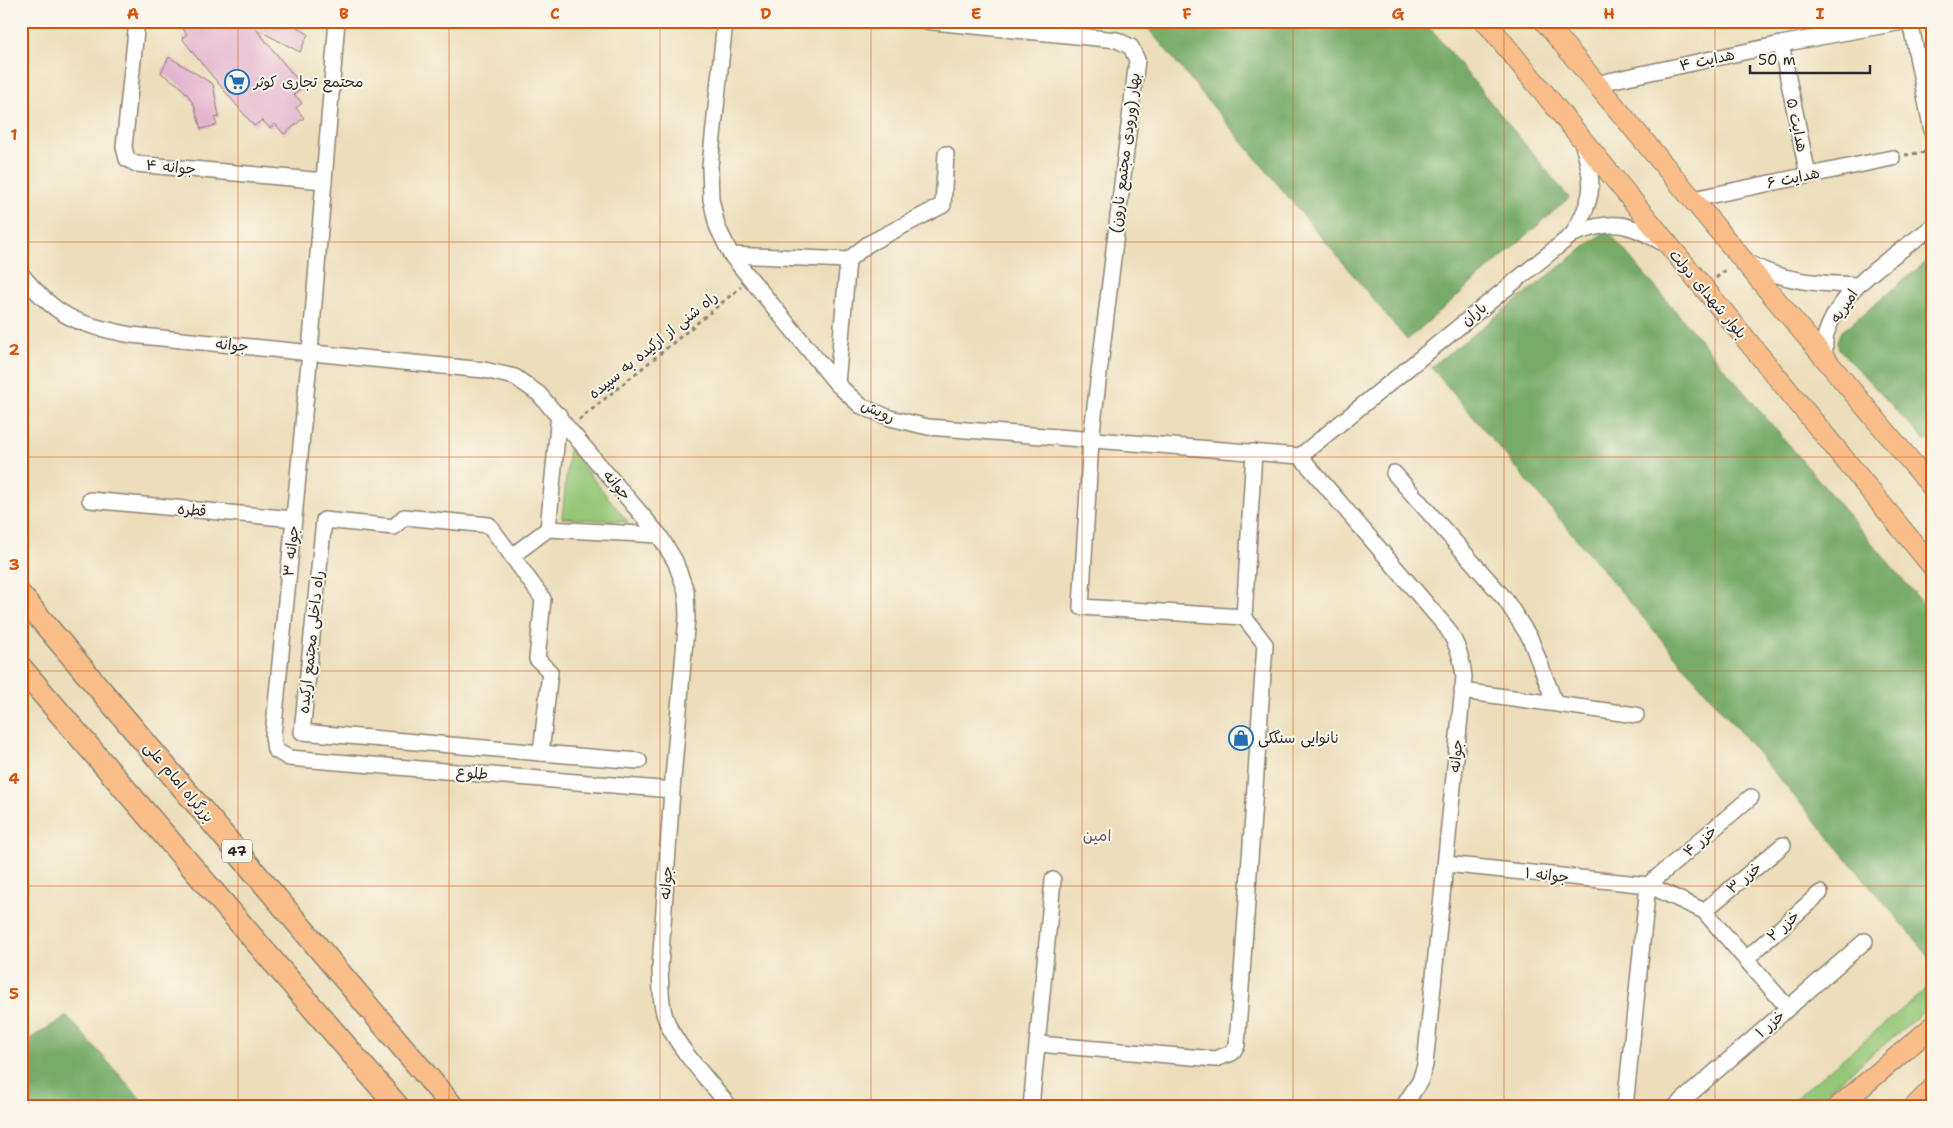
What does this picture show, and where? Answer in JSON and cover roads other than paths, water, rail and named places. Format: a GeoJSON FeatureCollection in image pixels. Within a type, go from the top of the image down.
{"type":"FeatureCollection","features":[{"type":"Feature","properties":{"kind":"highway","name":"بزرگراه امام علی"},"geometry":{"type":"LineString","coordinates":[[21,596],[453,1107]]}},
{"type":"Feature","properties":{"kind":"highway"},"geometry":{"type":"LineString","coordinates":[[21,668],[398,1107]]}},
{"type":"Feature","properties":{"kind":"main road","name":"بلوار شهدای دولت"},"geometry":{"type":"LineString","coordinates":[[1486,21],[1582,142],[1705,288],[1932,566]]}},
{"type":"Feature","properties":{"kind":"main road"},"geometry":{"type":"LineString","coordinates":[[1544,21],[1932,488]]}},
{"type":"Feature","properties":{"kind":"main road"},"geometry":{"type":"LineString","coordinates":[[1838,1107],[1932,1027]]}},
{"type":"Feature","properties":{"kind":"main road"},"geometry":{"type":"LineString","coordinates":[[1914,1107],[1932,1088]]}},
{"type":"Feature","properties":{"kind":"street","name":"جوانه ۴"},"geometry":{"type":"LineString","coordinates":[[137,21],[124,147],[127,159],[136,164],[324,181]]}},
{"type":"Feature","properties":{"kind":"street"},"geometry":{"type":"LineString","coordinates":[[310,352],[337,21]]}},
{"type":"Feature","properties":{"kind":"street","name":"رویش"},"geometry":{"type":"LineString","coordinates":[[725,21],[710,166],[711,199],[717,226],[730,255],[837,384],[862,406],[890,418],[928,427],[1300,456]]}},
{"type":"Feature","properties":{"kind":"street","name":"بهار (ورودی مجتمع نارون)"},"geometry":{"type":"LineString","coordinates":[[923,21],[1117,40],[1131,47],[1137,60],[1091,440],[1081,607],[1244,617]]}},
{"type":"Feature","properties":{"kind":"street"},"geometry":{"type":"LineString","coordinates":[[1909,21],[1932,131]]}},
{"type":"Feature","properties":{"kind":"street","name":"هدایت ۴"},"geometry":{"type":"LineString","coordinates":[[1595,84],[1781,44],[1909,21]]}},
{"type":"Feature","properties":{"kind":"street","name":"هدایت ۵"},"geometry":{"type":"LineString","coordinates":[[1781,44],[1808,175]]}},
{"type":"Feature","properties":{"kind":"street","name":"باران"},"geometry":{"type":"LineString","coordinates":[[1300,456],[1573,234],[1587,210],[1591,193],[1591,172],[1582,142]]}},
{"type":"Feature","properties":{"kind":"street"},"geometry":{"type":"LineString","coordinates":[[730,255],[848,260],[868,244],[870,233],[944,194],[946,154]]}},
{"type":"Feature","properties":{"kind":"street","name":"هدایت ۶"},"geometry":{"type":"LineString","coordinates":[[1693,199],[1892,158]]}},
{"type":"Feature","properties":{"kind":"street"},"geometry":{"type":"LineString","coordinates":[[1573,234],[1598,225],[1616,224],[1638,229],[1667,245]]}},
{"type":"Feature","properties":{"kind":"street","name":"امیریه"},"geometry":{"type":"LineString","coordinates":[[1825,357],[1826,335],[1833,319],[1858,284],[1932,227]]}},
{"type":"Feature","properties":{"kind":"street"},"geometry":{"type":"LineString","coordinates":[[1740,258],[1768,274],[1804,282],[1858,284]]}},
{"type":"Feature","properties":{"kind":"street"},"geometry":{"type":"LineString","coordinates":[[837,384],[848,260]]}},
{"type":"Feature","properties":{"kind":"street","name":"جوانه"},"geometry":{"type":"LineString","coordinates":[[21,274],[37,293],[61,314],[92,327],[131,335],[484,370],[515,377],[539,394],[559,415],[659,536],[676,561],[686,590],[687,617],[672,790],[660,968],[666,1022],[677,1041],[730,1107]]}},
{"type":"Feature","properties":{"kind":"street","name":"جوانه ۳"},"geometry":{"type":"LineString","coordinates":[[275,750],[273,736],[310,352]]}},
{"type":"Feature","properties":{"kind":"street"},"geometry":{"type":"LineString","coordinates":[[548,529],[559,415]]}},
{"type":"Feature","properties":{"kind":"street"},"geometry":{"type":"LineString","coordinates":[[1038,1044],[1215,1059],[1232,1053],[1237,1045],[1265,644],[1244,617],[1254,452]]}},
{"type":"Feature","properties":{"kind":"street","name":"جوانه"},"geometry":{"type":"LineString","coordinates":[[1300,456],[1447,628],[1456,642],[1462,660],[1462,691],[1425,1066],[1420,1081],[1403,1107]]}},
{"type":"Feature","properties":{"kind":"street"},"geometry":{"type":"LineString","coordinates":[[1394,473],[1505,599],[1530,638],[1554,703]]}},
{"type":"Feature","properties":{"kind":"street","name":"قطره"},"geometry":{"type":"LineString","coordinates":[[90,500],[294,520]]}},
{"type":"Feature","properties":{"kind":"street","name":"راه داخلی مجتمع ارکیده"},"geometry":{"type":"LineString","coordinates":[[541,753],[550,672],[537,660],[543,599],[489,525],[404,517],[394,527],[324,520],[302,732],[541,753],[639,761]]}},
{"type":"Feature","properties":{"kind":"street"},"geometry":{"type":"LineString","coordinates":[[512,556],[548,529],[659,536]]}},
{"type":"Feature","properties":{"kind":"street"},"geometry":{"type":"LineString","coordinates":[[1462,691],[1636,715]]}},
{"type":"Feature","properties":{"kind":"street","name":"طلوع"},"geometry":{"type":"LineString","coordinates":[[275,750],[289,758],[672,790]]}},
{"type":"Feature","properties":{"kind":"street","name":"خزر ۴"},"geometry":{"type":"LineString","coordinates":[[1648,885],[1751,796]]}},
{"type":"Feature","properties":{"kind":"street","name":"خزر ۳"},"geometry":{"type":"LineString","coordinates":[[1704,911],[1783,845]]}},
{"type":"Feature","properties":{"kind":"street","name":"جوانه ۱"},"geometry":{"type":"LineString","coordinates":[[1446,864],[1648,885],[1704,911]]}},
{"type":"Feature","properties":{"kind":"street"},"geometry":{"type":"LineString","coordinates":[[1031,1107],[1053,880]]}},
{"type":"Feature","properties":{"kind":"street"},"geometry":{"type":"LineString","coordinates":[[1625,1107],[1648,885]]}},
{"type":"Feature","properties":{"kind":"street","name":"خزر ۲"},"geometry":{"type":"LineString","coordinates":[[1746,959],[1820,893]]}},
{"type":"Feature","properties":{"kind":"street"},"geometry":{"type":"LineString","coordinates":[[1704,911],[1788,1008]]}},
{"type":"Feature","properties":{"kind":"street","name":"خزر ۱"},"geometry":{"type":"LineString","coordinates":[[1675,1107],[1865,941]]}},
{"type":"Feature","properties":{"kind":"place","name":"محتمع تجاری کوثر"},"geometry":{"type":"Point","coordinates":[237,82]}},
{"type":"Feature","properties":{"kind":"place","name":"نانوایی سنگکی"},"geometry":{"type":"Point","coordinates":[1241,738]}},
{"type":"Feature","properties":{"kind":"district","name":"امین"},"geometry":{"type":"Point","coordinates":[1097,835]}}]}
